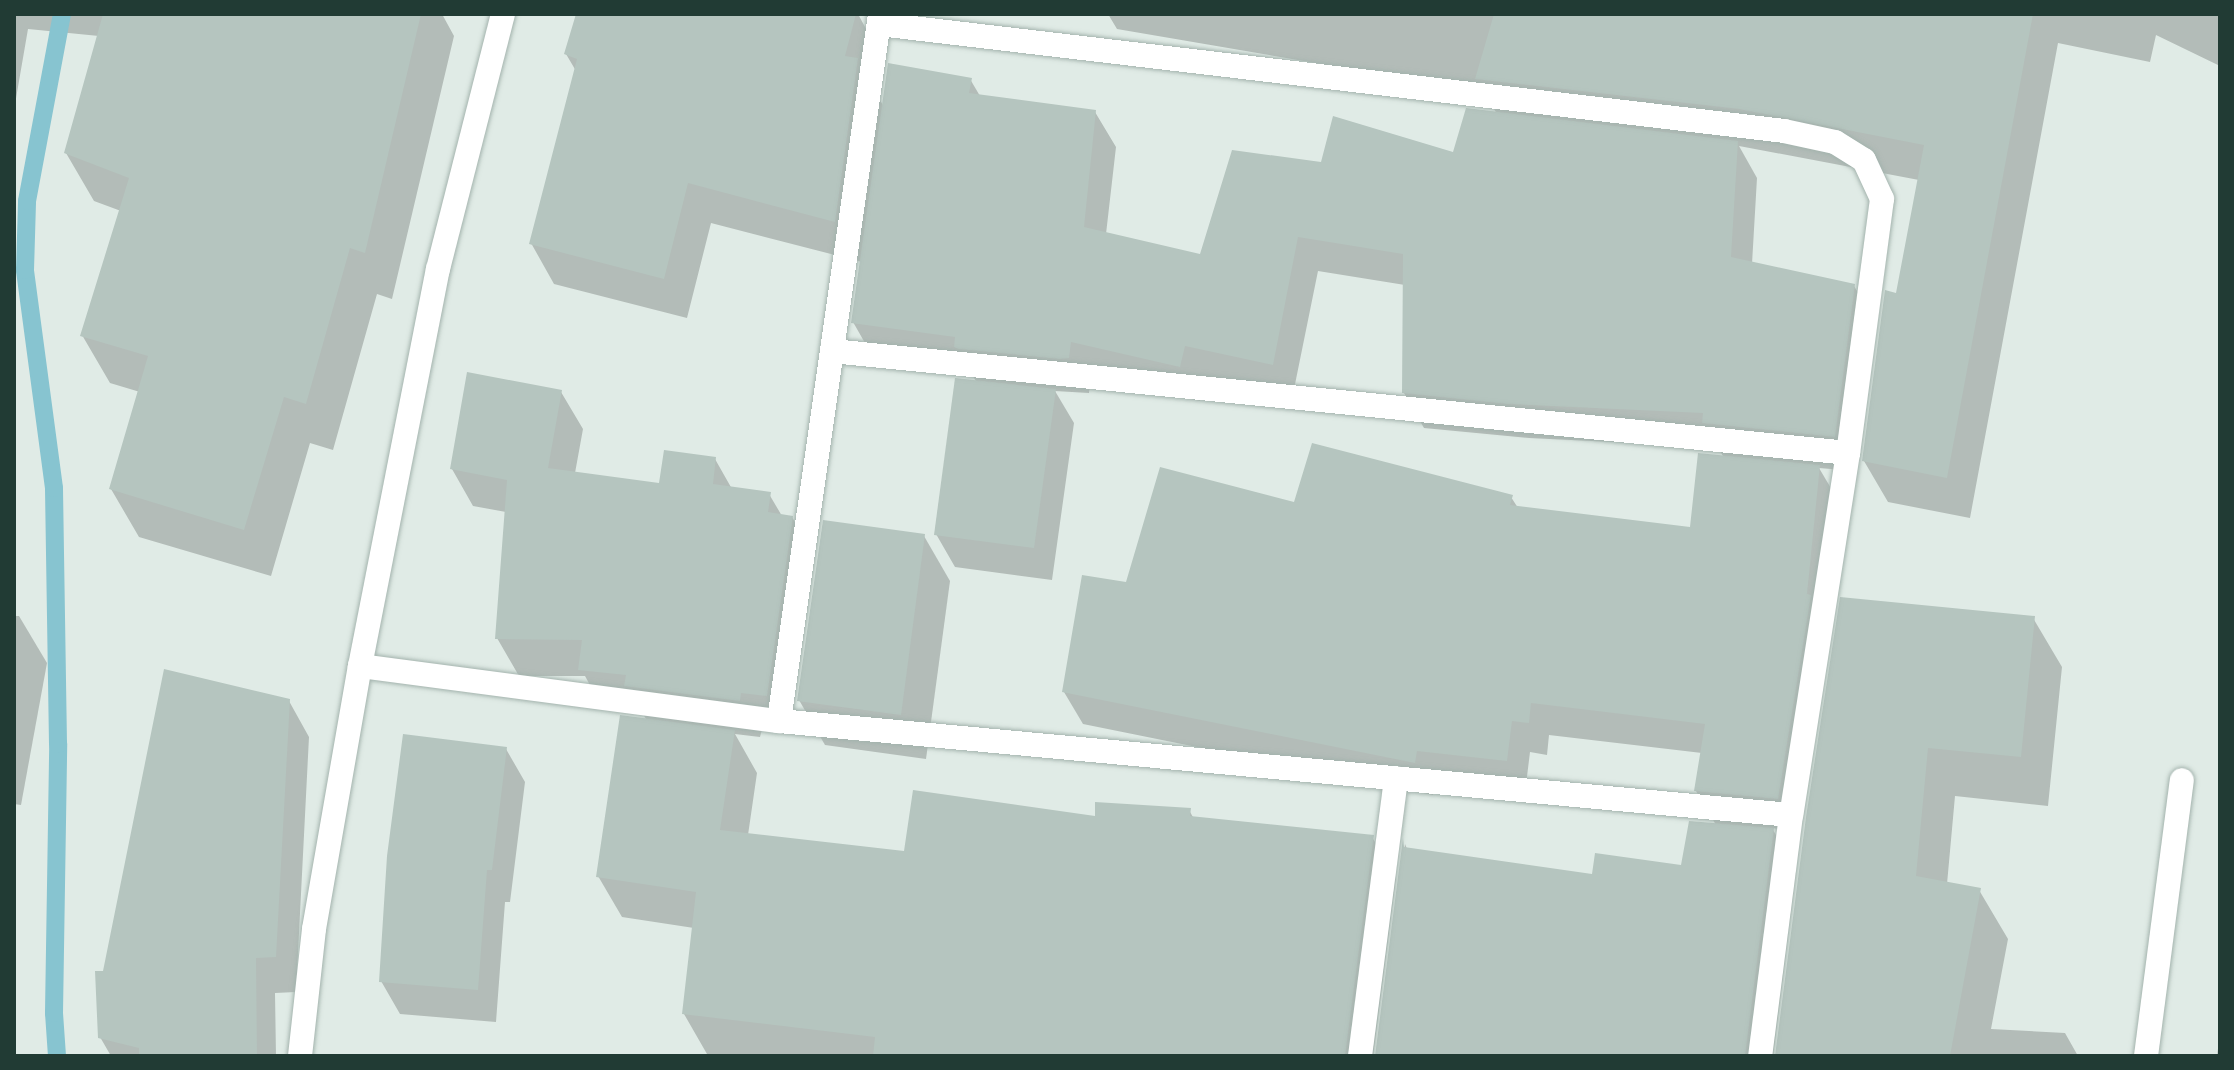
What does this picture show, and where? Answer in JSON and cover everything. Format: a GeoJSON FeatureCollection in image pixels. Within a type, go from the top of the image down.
{"type":"FeatureCollection","features":[{"type":"Feature","properties":{"kind":"street"},"geometry":{"type":"LineString","coordinates":[[300,1056],[314,929],[360,666],[438,269],[503,14]]}},
{"type":"Feature","properties":{"kind":"street"},"geometry":{"type":"LineString","coordinates":[[779,721],[879,19],[1784,131],[1835,142],[1864,160],[1882,199],[1848,453],[1791,815],[1760,1056]]}},
{"type":"Feature","properties":{"kind":"street"},"geometry":{"type":"LineString","coordinates":[[832,351],[1848,453]]}},
{"type":"Feature","properties":{"kind":"street"},"geometry":{"type":"LineString","coordinates":[[360,666],[779,721],[1791,815]]}},
{"type":"Feature","properties":{"kind":"street"},"geometry":{"type":"LineString","coordinates":[[1360,1056],[1396,778]]}},
{"type":"Feature","properties":{"kind":"street"},"geometry":{"type":"LineString","coordinates":[[2146,1056],[2182,780]]}},
{"type":"Feature","properties":{"kind":"building"},"geometry":{"type":"Polygon","coordinates":[[[103,14],[421,14],[365,253],[350,248],[306,404],[284,397],[244,530],[109,489],[148,356],[80,336],[129,178],[64,153],[103,14]]]}},
{"type":"Feature","properties":{"kind":"building"},"geometry":{"type":"Polygon","coordinates":[[[576,14],[856,14],[845,56],[858,58],[835,222],[688,183],[664,279],[529,244],[577,59],[564,54],[576,14]]]}},
{"type":"Feature","properties":{"kind":"building"},"geometry":{"type":"Polygon","coordinates":[[[1494,14],[2033,14],[1947,478],[1862,461],[1885,290],[1896,293],[1924,145],[1739,109],[1475,79],[1494,14]]]}},
{"type":"Feature","properties":{"kind":"building"},"geometry":{"type":"Polygon","coordinates":[[[888,63],[972,78],[969,93],[1096,110],[1084,227],[1200,254],[1232,150],[1321,162],[1333,116],[1453,152],[1466,108],[1738,141],[1731,257],[1855,284],[1835,437],[1702,423],[1703,413],[1508,404],[1402,393],[1403,254],[1298,237],[1273,365],[1185,346],[1180,367],[1071,342],[1069,358],[1060,359],[959,349],[954,347],[955,337],[851,323],[888,63]]]}},
{"type":"Feature","properties":{"kind":"building"},"geometry":{"type":"Polygon","coordinates":[[[467,372],[562,390],[548,468],[659,483],[664,450],[716,457],[713,484],[771,492],[768,512],[793,516],[767,696],[741,693],[740,701],[624,686],[626,675],[578,670],[582,640],[495,639],[507,480],[450,469],[467,372]]]}},
{"type":"Feature","properties":{"kind":"building"},"geometry":{"type":"Polygon","coordinates":[[[955,378],[1056,389],[1034,548],[934,535],[955,378]]]}},
{"type":"Feature","properties":{"kind":"building"},"geometry":{"type":"Polygon","coordinates":[[[1312,443],[1513,495],[1510,505],[1690,527],[1698,453],[1820,465],[1807,594],[1811,595],[1778,799],[1694,791],[1705,724],[1531,703],[1529,723],[1512,721],[1507,761],[1417,751],[1415,763],[1062,692],[1082,575],[1126,582],[1160,467],[1294,502],[1312,443]]]}},
{"type":"Feature","properties":{"kind":"building"},"geometry":{"type":"Polygon","coordinates":[[[823,520],[925,534],[901,715],[797,701],[823,520]]]}},
{"type":"Feature","properties":{"kind":"building"},"geometry":{"type":"Polygon","coordinates":[[[1840,597],[2035,616],[2021,757],[1928,748],[1916,876],[1981,888],[1950,1056],[1775,1056],[1806,817],[1840,597]]]}},
{"type":"Feature","properties":{"kind":"building"},"geometry":{"type":"Polygon","coordinates":[[[164,669],[290,699],[276,957],[256,958],[257,1056],[139,1056],[139,1048],[98,1038],[95,971],[103,971],[164,669]]]}},
{"type":"Feature","properties":{"kind":"building"},"geometry":{"type":"Polygon","coordinates":[[[620,715],[735,730],[720,830],[904,851],[913,790],[1095,816],[1095,802],[1191,808],[1190,816],[1374,835],[1345,1056],[873,1056],[875,1037],[682,1014],[696,892],[596,877],[620,715]]]}},
{"type":"Feature","properties":{"kind":"building"},"geometry":{"type":"Polygon","coordinates":[[[403,734],[507,747],[492,870],[487,870],[478,990],[379,982],[387,856],[403,734]]]}},
{"type":"Feature","properties":{"kind":"building"},"geometry":{"type":"Polygon","coordinates":[[[1689,821],[1774,828],[1745,1056],[1375,1056],[1403,838],[1404,847],[1592,874],[1595,853],[1681,865],[1689,821]]]}},
{"type":"Feature","properties":{"kind":"waterway"},"geometry":{"type":"LineString","coordinates":[[57,1056],[54,1013],[58,744],[54,488],[25,270],[27,201],[62,14]]}}]}
